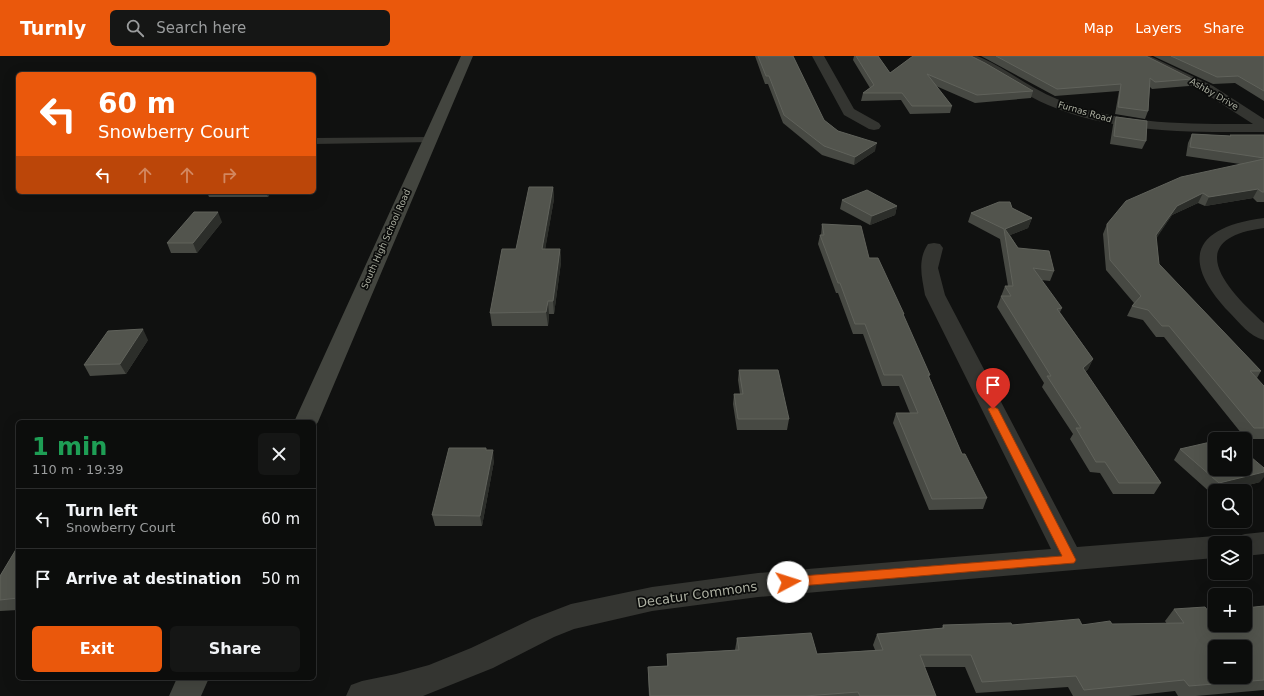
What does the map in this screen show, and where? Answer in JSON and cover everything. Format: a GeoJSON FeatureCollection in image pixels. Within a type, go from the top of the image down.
{"type":"FeatureCollection","features":[{"type":"Feature","properties":{"kind":"main road","name":"South High School Road"},"geometry":{"type":"LineString","coordinates":[[307,420],[467,56]]}},
{"type":"Feature","properties":{"kind":"main road"},"geometry":{"type":"LineString","coordinates":[[185,696],[192,680]]}},
{"type":"Feature","properties":{"kind":"street"},"geometry":{"type":"LineString","coordinates":[[818,56],[849,112],[874,126]]}},
{"type":"Feature","properties":{"kind":"street","name":"Furnas Road"},"geometry":{"type":"LineString","coordinates":[[966,56],[991,66],[1051,101],[1075,110],[1104,118],[1154,126],[1181,128],[1264,128]]}},
{"type":"Feature","properties":{"kind":"street","name":"Ashby Drive"},"geometry":{"type":"LineString","coordinates":[[1141,56],[1208,89],[1264,125]]}},
{"type":"Feature","properties":{"kind":"street"},"geometry":{"type":"LineString","coordinates":[[1264,223],[1240,227],[1228,231],[1212,243],[1208,251],[1207,260],[1211,275],[1217,285],[1264,334]]}},
{"type":"Feature","properties":{"kind":"street"},"geometry":{"type":"LineString","coordinates":[[934,248],[929,268],[932,287],[937,300],[1070,560]]}},
{"type":"Feature","properties":{"kind":"street"},"geometry":{"type":"LineString","coordinates":[[1252,544],[1264,543]]}},
{"type":"Feature","properties":{"kind":"street","name":"Decatur Commons"},"geometry":{"type":"LineString","coordinates":[[362,696],[396,689],[431,679],[482,658],[543,628],[571,617],[652,599],[758,585],[1208,548]]}},
{"type":"Feature","properties":{"kind":"lane"},"geometry":{"type":"LineString","coordinates":[[316,141],[430,140]]}},
{"type":"Feature","properties":{"kind":"building"},"geometry":{"type":"Polygon","coordinates":[[[758,56],[793,56],[824,120],[838,131],[877,143],[855,157],[824,146],[784,115],[769,76],[766,76],[758,56]]]}},
{"type":"Feature","properties":{"kind":"building"},"geometry":{"type":"Polygon","coordinates":[[[856,56],[878,56],[890,73],[913,56],[971,56],[1033,91],[977,95],[927,74],[952,106],[912,106],[902,93],[863,93],[874,85],[856,56]]]}},
{"type":"Feature","properties":{"kind":"building"},"geometry":{"type":"Polygon","coordinates":[[[996,56],[1146,56],[1192,79],[1155,82],[1150,78],[1148,111],[1118,107],[1121,84],[1057,89],[996,56]]]}},
{"type":"Feature","properties":{"kind":"building"},"geometry":{"type":"Polygon","coordinates":[[[1171,56],[1264,56],[1264,91],[1238,76],[1217,77],[1171,56]]]}},
{"type":"Feature","properties":{"kind":"building"},"geometry":{"type":"Polygon","coordinates":[[[1116,117],[1147,121],[1146,141],[1114,136],[1116,117]]]}},
{"type":"Feature","properties":{"kind":"building"},"geometry":{"type":"Polygon","coordinates":[[[1192,134],[1231,136],[1230,135],[1264,135],[1264,158],[1190,147],[1192,134]]]}},
{"type":"Feature","properties":{"kind":"building"},"geometry":{"type":"Polygon","coordinates":[[[1264,159],[1264,192],[1258,189],[1209,197],[1203,193],[1177,206],[1156,235],[1159,264],[1261,371],[1250,371],[1264,386],[1264,428],[1254,428],[1169,326],[1162,326],[1148,310],[1132,306],[1141,296],[1110,260],[1107,224],[1126,201],[1181,177],[1264,159]]]}},
{"type":"Feature","properties":{"kind":"building"},"geometry":{"type":"Polygon","coordinates":[[[529,187],[553,187],[542,249],[560,249],[553,301],[548,301],[546,312],[490,313],[502,249],[516,249],[529,187]]]}},
{"type":"Feature","properties":{"kind":"building"},"geometry":{"type":"Polygon","coordinates":[[[867,190],[897,206],[872,216],[842,200],[867,190]]]}},
{"type":"Feature","properties":{"kind":"building"},"geometry":{"type":"Polygon","coordinates":[[[999,202],[1010,202],[1012,208],[1032,218],[1005,229],[1018,248],[1049,251],[1054,271],[1033,268],[1062,308],[1057,309],[1093,359],[1083,368],[1161,483],[1119,483],[1105,462],[1096,462],[1076,428],[1081,428],[1047,376],[1051,376],[1001,296],[1011,296],[1005,286],[1013,286],[1004,229],[971,213],[999,202]]]}},
{"type":"Feature","properties":{"kind":"building"},"geometry":{"type":"Polygon","coordinates":[[[194,212],[218,212],[193,243],[167,243],[194,212]]]}},
{"type":"Feature","properties":{"kind":"building"},"geometry":{"type":"Polygon","coordinates":[[[822,224],[861,226],[869,258],[878,258],[904,314],[962,454],[965,454],[987,498],[932,499],[896,413],[918,413],[902,375],[884,375],[865,324],[855,324],[820,235],[824,235],[822,224]]]}},
{"type":"Feature","properties":{"kind":"building"},"geometry":{"type":"Polygon","coordinates":[[[143,329],[120,364],[84,365],[108,331],[143,329]]]}},
{"type":"Feature","properties":{"kind":"building"},"geometry":{"type":"Polygon","coordinates":[[[739,370],[778,370],[789,419],[738,419],[734,394],[743,394],[739,370]]]}},
{"type":"Feature","properties":{"kind":"building"},"geometry":{"type":"Polygon","coordinates":[[[1208,443],[1208,473],[1180,449],[1208,443]]]}},
{"type":"Feature","properties":{"kind":"building"},"geometry":{"type":"Polygon","coordinates":[[[449,448],[486,448],[486,450],[493,450],[480,516],[432,515],[449,448]]]}},
{"type":"Feature","properties":{"kind":"building"},"geometry":{"type":"Polygon","coordinates":[[[1252,458],[1264,468],[1264,472],[1252,475],[1252,458]]]}},
{"type":"Feature","properties":{"kind":"building"},"geometry":{"type":"Polygon","coordinates":[[[1211,476],[1248,476],[1219,483],[1211,476]]]}},
{"type":"Feature","properties":{"kind":"building"},"geometry":{"type":"Polygon","coordinates":[[[16,549],[16,598],[0,600],[0,576],[16,549]]]}},
{"type":"Feature","properties":{"kind":"building"},"geometry":{"type":"Polygon","coordinates":[[[1264,606],[1264,680],[1252,681],[1252,640],[1208,640],[1208,684],[1214,684],[1189,686],[1184,680],[1084,690],[1076,676],[982,682],[971,655],[920,655],[936,696],[860,696],[858,692],[805,696],[650,696],[648,667],[668,666],[667,654],[739,650],[737,638],[811,633],[817,654],[883,650],[877,634],[944,628],[943,625],[1011,623],[1012,625],[1079,619],[1082,625],[1110,621],[1112,624],[1184,623],[1174,609],[1205,607],[1208,611],[1208,632],[1252,632],[1252,607],[1264,606]]]}},
{"type":"Feature","properties":{"kind":"route"},"geometry":{"type":"LineString","coordinates":[[788,582],[1070,560],[993,409]]}}]}
